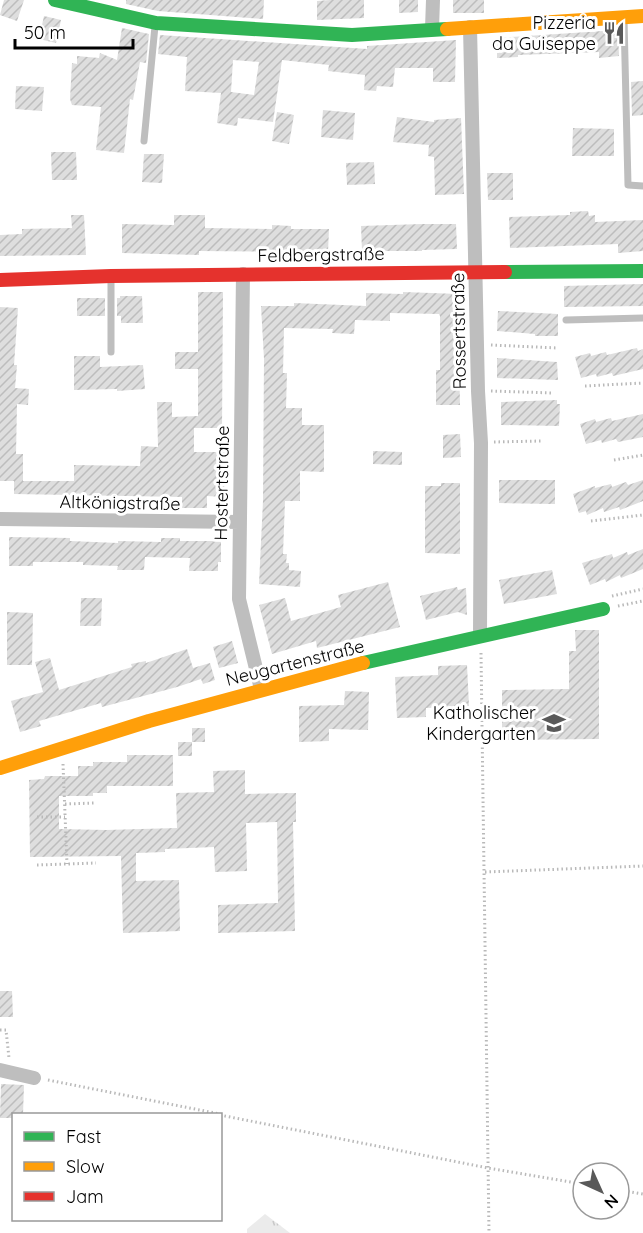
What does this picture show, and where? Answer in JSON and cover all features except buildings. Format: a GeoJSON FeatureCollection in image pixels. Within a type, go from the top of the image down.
{"type":"FeatureCollection","features":[{"type":"Feature","properties":{"kind":"street"},"geometry":{"type":"LineString","coordinates":[[55,0],[156,23],[352,35],[643,15]]}},
{"type":"Feature","properties":{"kind":"street"},"geometry":{"type":"LineString","coordinates":[[432,29],[434,0]]}},
{"type":"Feature","properties":{"kind":"street","name":"Rossertstraße"},"geometry":{"type":"LineString","coordinates":[[470,27],[480,443],[480,634]]}},
{"type":"Feature","properties":{"kind":"street","name":"Feldbergstraße"},"geometry":{"type":"LineString","coordinates":[[0,280],[243,274],[643,271]]}},
{"type":"Feature","properties":{"kind":"street","name":"Hostertstraße"},"geometry":{"type":"LineString","coordinates":[[243,274],[239,599],[261,689]]}},
{"type":"Feature","properties":{"kind":"street","name":"Altkönigstraße"},"geometry":{"type":"LineString","coordinates":[[0,519],[240,522]]}},
{"type":"Feature","properties":{"kind":"street","name":"Neugartenstraße"},"geometry":{"type":"LineString","coordinates":[[0,768],[63,747],[261,689],[480,634],[603,609]]}},
{"type":"Feature","properties":{"kind":"street"},"geometry":{"type":"LineString","coordinates":[[5,1071],[34,1078]]}},
{"type":"Feature","properties":{"kind":"lane"},"geometry":{"type":"LineString","coordinates":[[624,17],[628,185],[643,186]]}},
{"type":"Feature","properties":{"kind":"lane"},"geometry":{"type":"LineString","coordinates":[[144,141],[156,23]]}},
{"type":"Feature","properties":{"kind":"lane"},"geometry":{"type":"LineString","coordinates":[[111,276],[111,352]]}},
{"type":"Feature","properties":{"kind":"lane"},"geometry":{"type":"LineString","coordinates":[[566,320],[643,318]]}},
{"type":"Feature","properties":{"kind":"path"},"geometry":{"type":"LineString","coordinates":[[477,345],[558,348]]}},
{"type":"Feature","properties":{"kind":"path"},"geometry":{"type":"LineString","coordinates":[[585,386],[643,382]]}},
{"type":"Feature","properties":{"kind":"path"},"geometry":{"type":"LineString","coordinates":[[478,391],[553,393]]}},
{"type":"Feature","properties":{"kind":"path"},"geometry":{"type":"LineString","coordinates":[[480,443],[541,441]]}},
{"type":"Feature","properties":{"kind":"path"},"geometry":{"type":"LineString","coordinates":[[614,460],[643,455]]}},
{"type":"Feature","properties":{"kind":"path"},"geometry":{"type":"LineString","coordinates":[[591,521],[643,515]]}},
{"type":"Feature","properties":{"kind":"path"},"geometry":{"type":"LineString","coordinates":[[603,609],[643,601]]}},
{"type":"Feature","properties":{"kind":"path"},"geometry":{"type":"LineString","coordinates":[[480,634],[489,1233]]}},
{"type":"Feature","properties":{"kind":"path"},"geometry":{"type":"LineString","coordinates":[[63,747],[67,864]]}},
{"type":"Feature","properties":{"kind":"path"},"geometry":{"type":"LineString","coordinates":[[64,804],[95,803]]}},
{"type":"Feature","properties":{"kind":"path"},"geometry":{"type":"LineString","coordinates":[[37,817],[65,817]]}},
{"type":"Feature","properties":{"kind":"path"},"geometry":{"type":"LineString","coordinates":[[37,865],[96,863]]}},
{"type":"Feature","properties":{"kind":"path"},"geometry":{"type":"LineString","coordinates":[[485,872],[643,866]]}},
{"type":"Feature","properties":{"kind":"path"},"geometry":{"type":"LineString","coordinates":[[0,1030],[6,1030],[5,1071]]}},
{"type":"Feature","properties":{"kind":"path"},"geometry":{"type":"LineString","coordinates":[[34,1078],[210,1113]]}},
{"type":"Feature","properties":{"kind":"path"},"geometry":{"type":"LineString","coordinates":[[222,1115],[488,1168],[571,1182]]}},
{"type":"Feature","properties":{"kind":"green space"},"geometry":{"type":"Polygon","coordinates":[[[265,1214],[290,1233],[247,1233],[247,1229],[265,1214]]]}},
{"type":"Feature","properties":{"kind":"traffic: fast"},"geometry":{"type":"LineString","coordinates":[[55,0],[156,23],[352,35],[447,29]]}},
{"type":"Feature","properties":{"kind":"traffic: fast"},"geometry":{"type":"LineString","coordinates":[[505,272],[643,271]]}},
{"type":"Feature","properties":{"kind":"traffic: fast"},"geometry":{"type":"LineString","coordinates":[[363,663],[603,609]]}},
{"type":"Feature","properties":{"kind":"traffic: slow"},"geometry":{"type":"LineString","coordinates":[[447,29],[643,16]]}},
{"type":"Feature","properties":{"kind":"traffic: slow"},"geometry":{"type":"LineString","coordinates":[[0,768],[149,721],[363,663]]}},
{"type":"Feature","properties":{"kind":"traffic: jam"},"geometry":{"type":"LineString","coordinates":[[0,280],[111,276],[505,272]]}},
{"type":"Feature","properties":{"kind":"place","name":"Pizzeria da Guiseppe"},"geometry":{"type":"Point","coordinates":[614,33]}},
{"type":"Feature","properties":{"kind":"place","name":"Katholischer Kindergarten"},"geometry":{"type":"Point","coordinates":[554,723]}}]}
